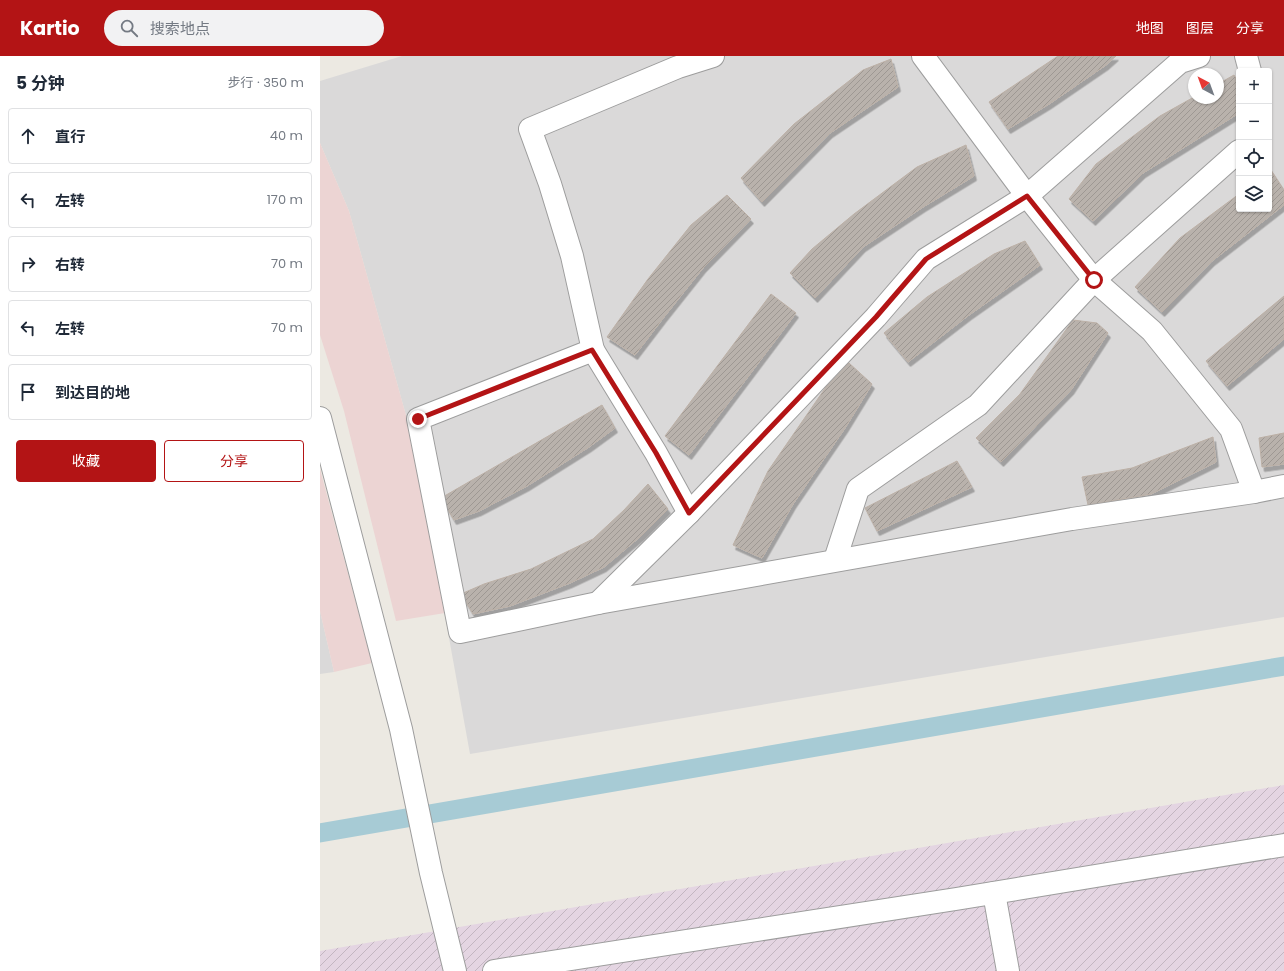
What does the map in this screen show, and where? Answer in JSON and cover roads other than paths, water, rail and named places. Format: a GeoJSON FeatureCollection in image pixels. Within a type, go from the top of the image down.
{"type":"FeatureCollection","features":[{"type":"Feature","properties":{"kind":"street"},"geometry":{"type":"LineString","coordinates":[[689,513],[656,453],[592,350],[572,256],[550,184],[530,129],[678,67],[713,56]]}},
{"type":"Feature","properties":{"kind":"street"},"geometry":{"type":"LineString","coordinates":[[923,56],[1027,196],[1094,280],[1152,331],[1231,429],[1254,492]]}},
{"type":"Feature","properties":{"kind":"street"},"geometry":{"type":"LineString","coordinates":[[598,603],[689,513],[876,317],[926,259],[1027,196],[1180,62],[1199,56]]}},
{"type":"Feature","properties":{"kind":"street"},"geometry":{"type":"LineString","coordinates":[[1246,56],[1249,68]]}},
{"type":"Feature","properties":{"kind":"street"},"geometry":{"type":"LineString","coordinates":[[835,560],[858,489],[978,405],[1094,280],[1236,154]]}},
{"type":"Feature","properties":{"kind":"street"},"geometry":{"type":"LineString","coordinates":[[592,350],[418,419],[460,632],[598,603],[1072,518],[1254,492],[1284,486]]}},
{"type":"Feature","properties":{"kind":"street"},"geometry":{"type":"LineString","coordinates":[[320,418],[401,729],[431,873],[455,971]]}},
{"type":"Feature","properties":{"kind":"street"},"geometry":{"type":"LineString","coordinates":[[494,971],[994,893],[1284,845]]}},
{"type":"Feature","properties":{"kind":"street"},"geometry":{"type":"LineString","coordinates":[[994,893],[1008,971]]}},
{"type":"Feature","properties":{"kind":"waterway"},"geometry":{"type":"LineString","coordinates":[[320,833],[1284,666]]}}]}
